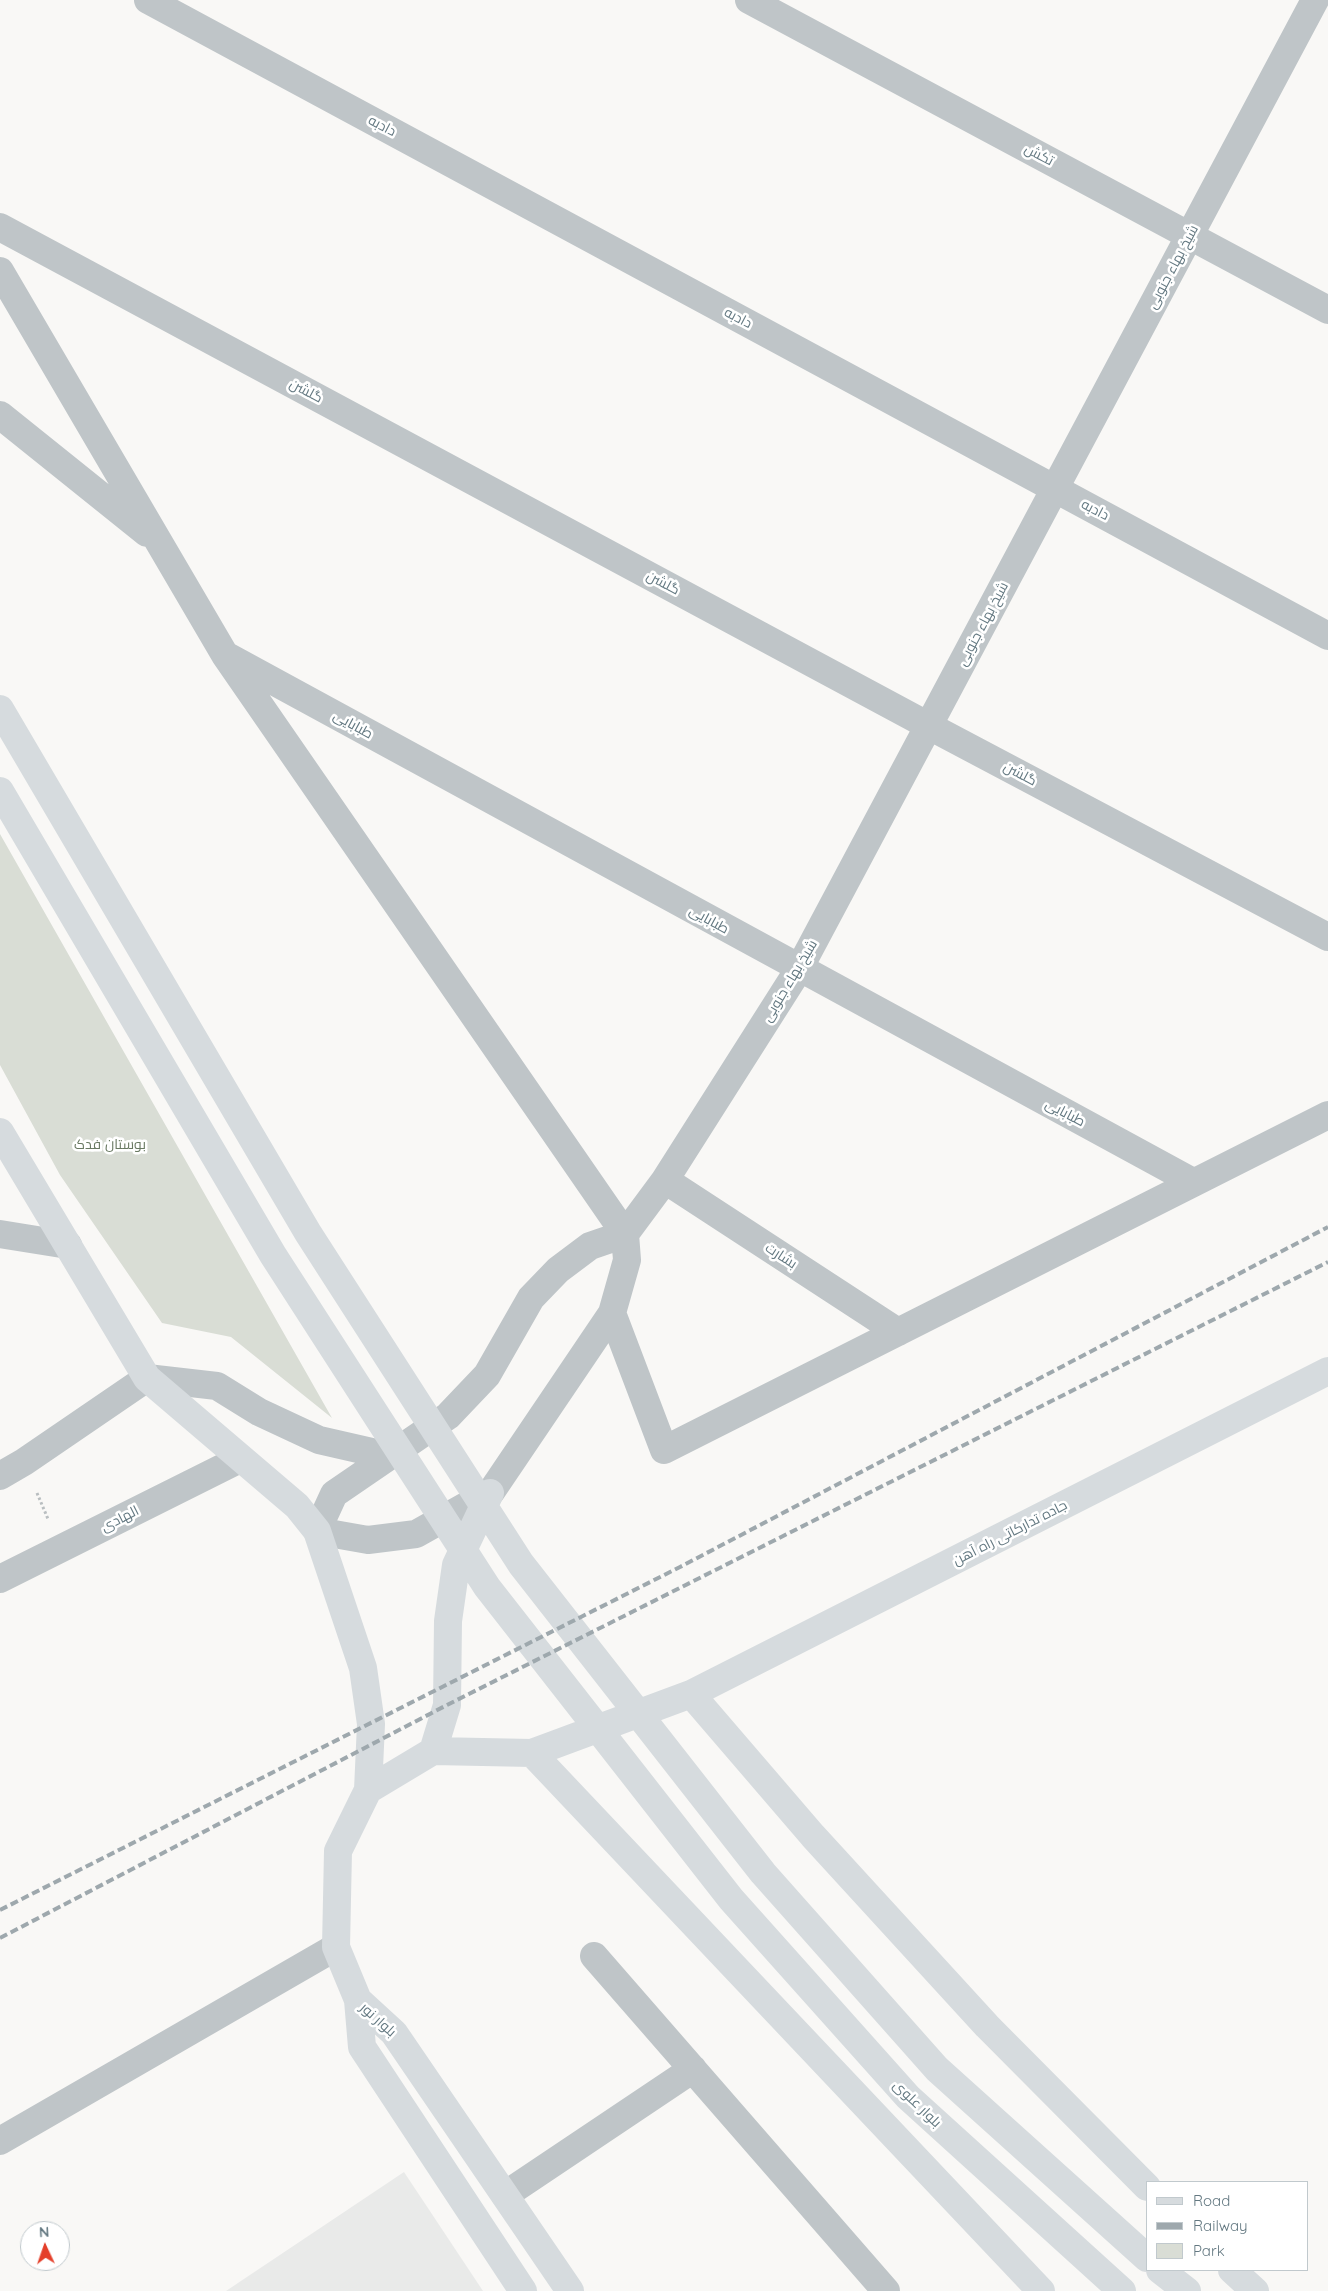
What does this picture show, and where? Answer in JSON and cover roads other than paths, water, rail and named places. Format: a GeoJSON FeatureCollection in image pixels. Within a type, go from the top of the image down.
{"type":"FeatureCollection","features":[{"type":"Feature","properties":{"kind":"main road"},"geometry":{"type":"LineString","coordinates":[[0,710],[308,1233],[521,1564],[763,1873],[937,2069],[1146,2257]]}},
{"type":"Feature","properties":{"kind":"main road","name":"بلوار علوی"},"geometry":{"type":"LineString","coordinates":[[0,791],[272,1255],[487,1587],[731,1899],[908,2097],[1122,2291]]}},
{"type":"Feature","properties":{"kind":"main road"},"geometry":{"type":"LineString","coordinates":[[0,1132],[147,1378],[297,1506],[317,1531],[364,1668],[371,1724],[368,1790],[338,1851],[336,1947],[358,2000]]}},
{"type":"Feature","properties":{"kind":"main road","name":"جاده تدارکاتی راه آهن"},"geometry":{"type":"LineString","coordinates":[[532,1753],[691,1694],[1328,1371]]}},
{"type":"Feature","properties":{"kind":"main road"},"geometry":{"type":"LineString","coordinates":[[433,1751],[447,1706],[448,1621],[456,1565],[491,1492]]}},
{"type":"Feature","properties":{"kind":"main road"},"geometry":{"type":"LineString","coordinates":[[691,1694],[813,1836],[987,2026],[1146,2186]]}},
{"type":"Feature","properties":{"kind":"main road"},"geometry":{"type":"LineString","coordinates":[[368,1790],[433,1751],[532,1753],[1041,2291]]}},
{"type":"Feature","properties":{"kind":"main road","name":"بلوار نور"},"geometry":{"type":"LineString","coordinates":[[358,2000],[394,2033],[570,2291]]}},
{"type":"Feature","properties":{"kind":"main road","name":"بلوار نور"},"geometry":{"type":"LineString","coordinates":[[358,2000],[362,2046],[523,2291]]}},
{"type":"Feature","properties":{"kind":"main road"},"geometry":{"type":"LineString","coordinates":[[1161,2271],[1187,2291]]}},
{"type":"Feature","properties":{"kind":"main road"},"geometry":{"type":"LineString","coordinates":[[1233,2271],[1255,2291]]}},
{"type":"Feature","properties":{"kind":"street","name":"دادبه"},"geometry":{"type":"LineString","coordinates":[[148,0],[1328,636]]}},
{"type":"Feature","properties":{"kind":"street","name":"تکش"},"geometry":{"type":"LineString","coordinates":[[749,0],[1328,310]]}},
{"type":"Feature","properties":{"kind":"street","name":"شیخ بهاء جنوبی"},"geometry":{"type":"LineString","coordinates":[[626,1234],[665,1180],[799,969],[1315,0]]}},
{"type":"Feature","properties":{"kind":"street"},"geometry":{"type":"LineString","coordinates":[[1315,0],[1328,7]]}},
{"type":"Feature","properties":{"kind":"street","name":"گلشن"},"geometry":{"type":"LineString","coordinates":[[0,227],[929,726],[1328,937]]}},
{"type":"Feature","properties":{"kind":"street"},"geometry":{"type":"LineString","coordinates":[[0,271],[225,655],[626,1234],[627,1260],[612,1312],[491,1492],[416,1534],[368,1540],[317,1531],[334,1494],[448,1416],[486,1375],[531,1298],[558,1270],[590,1246],[626,1234]]}},
{"type":"Feature","properties":{"kind":"street"},"geometry":{"type":"LineString","coordinates":[[0,415],[160,543]]}},
{"type":"Feature","properties":{"kind":"street","name":"طبابایی"},"geometry":{"type":"LineString","coordinates":[[225,655],[799,969],[1194,1182]]}},
{"type":"Feature","properties":{"kind":"street"},"geometry":{"type":"LineString","coordinates":[[612,1312],[664,1450],[1328,1115]]}},
{"type":"Feature","properties":{"kind":"street","name":"بشارت"},"geometry":{"type":"LineString","coordinates":[[665,1180],[898,1332]]}},
{"type":"Feature","properties":{"kind":"street"},"geometry":{"type":"LineString","coordinates":[[0,1234],[68,1245]]}},
{"type":"Feature","properties":{"kind":"street"},"geometry":{"type":"LineString","coordinates":[[0,1476],[24,1462],[147,1378],[216,1386],[259,1412],[319,1440],[389,1456]]}},
{"type":"Feature","properties":{"kind":"street","name":"الهادی"},"geometry":{"type":"LineString","coordinates":[[0,1579],[240,1459]]}},
{"type":"Feature","properties":{"kind":"street"},"geometry":{"type":"LineString","coordinates":[[0,2141],[336,1947]]}},
{"type":"Feature","properties":{"kind":"street"},"geometry":{"type":"LineString","coordinates":[[594,1956],[886,2291]]}},
{"type":"Feature","properties":{"kind":"street"},"geometry":{"type":"LineString","coordinates":[[505,2195],[693,2070]]}},
{"type":"Feature","properties":{"kind":"railway"},"geometry":{"type":"LineString","coordinates":[[0,1910],[680,1567],[1328,1227]]}},
{"type":"Feature","properties":{"kind":"railway"},"geometry":{"type":"LineString","coordinates":[[0,1938],[447,1705],[1328,1262]]}},
{"type":"Feature","properties":{"kind":"park label","name":"بوستان فدک"},"geometry":{"type":"Point","coordinates":[110,1145]}}]}
